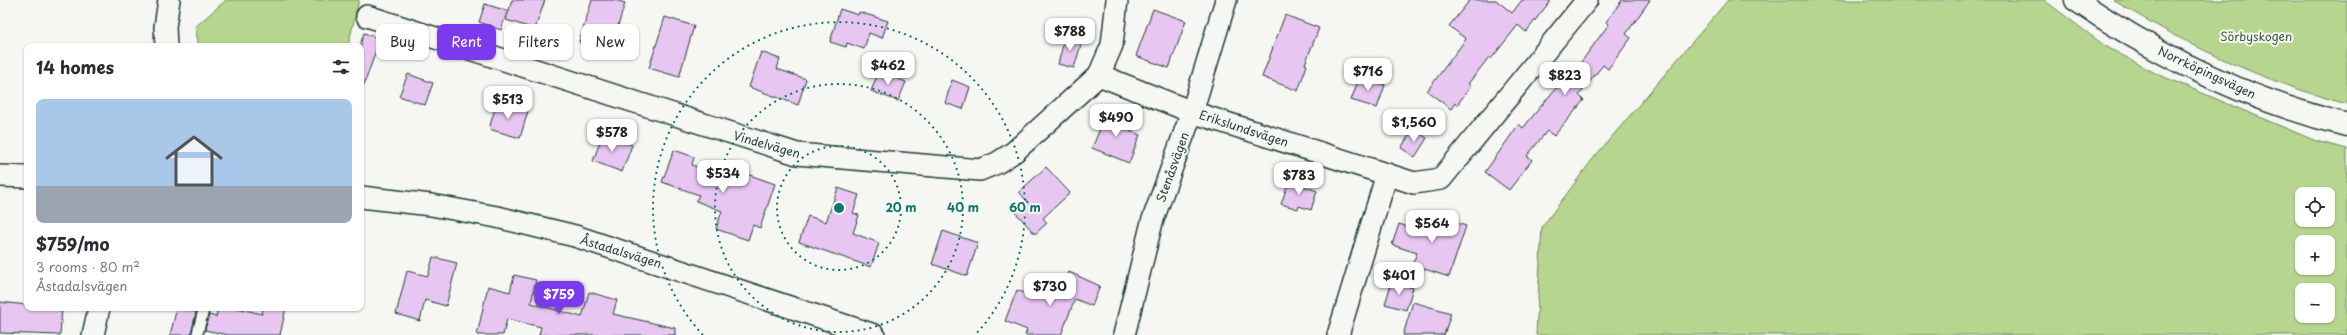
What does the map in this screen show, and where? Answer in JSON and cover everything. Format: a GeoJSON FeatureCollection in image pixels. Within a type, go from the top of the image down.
{"type":"FeatureCollection","features":[{"type":"Feature","properties":{"kind":"main road","name":"Norrköpingsvägen"},"geometry":{"type":"LineString","coordinates":[[2076,0],[2154,48],[2200,72],[2290,108],[2347,124]]}},
{"type":"Feature","properties":{"kind":"street"},"geometry":{"type":"LineString","coordinates":[[166,43],[165,27],[169,0]]}},
{"type":"Feature","properties":{"kind":"street"},"geometry":{"type":"LineString","coordinates":[[1117,0],[1112,45],[1098,75],[1192,112]]}},
{"type":"Feature","properties":{"kind":"street","name":"Stenåsvägen"},"geometry":{"type":"LineString","coordinates":[[1124,335],[1152,222],[1192,112],[1226,0]]}},
{"type":"Feature","properties":{"kind":"street","name":"Erikslundsvägen"},"geometry":{"type":"LineString","coordinates":[[1192,112],[1414,183],[1441,179],[1587,0]]}},
{"type":"Feature","properties":{"kind":"street","name":"Vindelvägen"},"geometry":{"type":"LineString","coordinates":[[367,16],[797,154],[920,166],[980,170],[997,163],[1014,152],[1098,75]]}},
{"type":"Feature","properties":{"kind":"street"},"geometry":{"type":"LineString","coordinates":[[1338,335],[1387,174]]}},
{"type":"Feature","properties":{"kind":"street"},"geometry":{"type":"LineString","coordinates":[[0,176],[24,177]]}},
{"type":"Feature","properties":{"kind":"street","name":"Åstadalsvägen"},"geometry":{"type":"LineString","coordinates":[[364,197],[446,207],[497,217],[575,236],[874,335]]}},
{"type":"Feature","properties":{"kind":"street"},"geometry":{"type":"LineString","coordinates":[[93,335],[98,311]]}},
{"type":"Feature","properties":{"kind":"lane"},"geometry":{"type":"LineString","coordinates":[[197,335],[203,311]]}},
{"type":"Feature","properties":{"kind":"green space"},"geometry":{"type":"Polygon","coordinates":[[[226,0],[359,0],[349,43],[198,43],[195,27],[226,0]]]}},
{"type":"Feature","properties":{"kind":"green space"},"geometry":{"type":"Polygon","coordinates":[[[1728,0],[2044,0],[2105,46],[2157,74],[2316,141],[2347,149],[2347,335],[1536,335],[1542,227],[1592,160],[1728,0]]]}},
{"type":"Feature","properties":{"kind":"green space","name":"Sörbyskogen"},"geometry":{"type":"Polygon","coordinates":[[[2113,0],[2347,0],[2347,104],[2285,85],[2226,61],[2141,17],[2113,0]]]}},
{"type":"Feature","properties":{"kind":"building"},"geometry":{"type":"Polygon","coordinates":[[[512,0],[545,0],[537,24],[519,24],[506,20],[512,0]]]}},
{"type":"Feature","properties":{"kind":"building"},"geometry":{"type":"Polygon","coordinates":[[[592,0],[615,0],[625,3],[619,24],[585,24],[592,0]]]}},
{"type":"Feature","properties":{"kind":"building"},"geometry":{"type":"Polygon","coordinates":[[[1470,0],[1496,0],[1512,13],[1522,0],[1551,0],[1526,32],[1518,25],[1491,59],[1489,57],[1468,84],[1471,86],[1457,105],[1455,103],[1451,109],[1427,91],[1466,39],[1449,26],[1470,0]]]}},
{"type":"Feature","properties":{"kind":"building"},"geometry":{"type":"Polygon","coordinates":[[[1622,0],[1650,0],[1626,34],[1631,38],[1608,69],[1603,65],[1579,95],[1584,100],[1554,136],[1547,131],[1527,156],[1532,160],[1509,190],[1485,172],[1519,124],[1523,128],[1561,82],[1558,80],[1570,65],[1576,69],[1609,24],[1606,22],[1622,0]]]}},
{"type":"Feature","properties":{"kind":"building"},"geometry":{"type":"Polygon","coordinates":[[[485,4],[507,11],[501,30],[496,28],[496,24],[484,24],[479,22],[485,4]]]}},
{"type":"Feature","properties":{"kind":"building"},"geometry":{"type":"Polygon","coordinates":[[[840,9],[858,15],[859,12],[888,21],[882,38],[869,33],[864,49],[847,43],[846,47],[830,42],[840,9]]]}},
{"type":"Feature","properties":{"kind":"building"},"geometry":{"type":"Polygon","coordinates":[[[1153,9],[1186,21],[1169,68],[1136,56],[1153,9]]]}},
{"type":"Feature","properties":{"kind":"building"},"geometry":{"type":"Polygon","coordinates":[[[1285,15],[1319,28],[1305,64],[1307,65],[1298,91],[1262,77],[1285,15]]]}},
{"type":"Feature","properties":{"kind":"building"},"geometry":{"type":"Polygon","coordinates":[[[665,17],[694,26],[679,77],[649,68],[665,17]]]}},
{"type":"Feature","properties":{"kind":"building"},"geometry":{"type":"Polygon","coordinates":[[[364,33],[376,38],[376,50],[364,85],[364,43],[361,43],[364,33]]]}},
{"type":"Feature","properties":{"kind":"building"},"geometry":{"type":"Polygon","coordinates":[[[1065,37],[1082,41],[1074,68],[1058,64],[1065,37]]]}},
{"type":"Feature","properties":{"kind":"building"},"geometry":{"type":"Polygon","coordinates":[[[761,52],[780,59],[777,69],[806,79],[798,105],[749,87],[761,52]]]}},
{"type":"Feature","properties":{"kind":"building"},"geometry":{"type":"Polygon","coordinates":[[[879,71],[906,82],[898,101],[871,91],[879,71]]]}},
{"type":"Feature","properties":{"kind":"building"},"geometry":{"type":"Polygon","coordinates":[[[408,74],[433,83],[425,105],[399,96],[408,74]]]}},
{"type":"Feature","properties":{"kind":"building"},"geometry":{"type":"Polygon","coordinates":[[[1360,76],[1385,85],[1377,108],[1351,100],[1360,76]]]}},
{"type":"Feature","properties":{"kind":"building"},"geometry":{"type":"Polygon","coordinates":[[[952,80],[970,87],[963,109],[945,103],[952,80]]]}},
{"type":"Feature","properties":{"kind":"building"},"geometry":{"type":"Polygon","coordinates":[[[497,102],[528,111],[520,138],[489,129],[497,102]]]}},
{"type":"Feature","properties":{"kind":"building"},"geometry":{"type":"Polygon","coordinates":[[[1108,110],[1126,118],[1122,128],[1140,135],[1129,163],[1092,148],[1108,110]]]}},
{"type":"Feature","properties":{"kind":"building"},"geometry":{"type":"Polygon","coordinates":[[[1413,129],[1427,138],[1415,157],[1401,148],[1413,129]]]}},
{"type":"Feature","properties":{"kind":"building"},"geometry":{"type":"Polygon","coordinates":[[[603,134],[632,145],[622,172],[593,161],[603,134]]]}},
{"type":"Feature","properties":{"kind":"building"},"geometry":{"type":"Polygon","coordinates":[[[674,150],[694,157],[692,165],[741,183],[744,173],[775,184],[760,228],[753,225],[748,240],[716,229],[722,211],[696,201],[699,195],[662,182],[674,150]]]}},
{"type":"Feature","properties":{"kind":"building"},"geometry":{"type":"Polygon","coordinates":[[[1046,167],[1070,193],[1043,218],[1047,223],[1035,234],[1016,213],[1028,202],[1019,192],[1046,167]]]}},
{"type":"Feature","properties":{"kind":"building"},"geometry":{"type":"Polygon","coordinates":[[[1289,181],[1317,191],[1311,210],[1299,206],[1298,209],[1281,204],[1289,181]]]}},
{"type":"Feature","properties":{"kind":"building"},"geometry":{"type":"Polygon","coordinates":[[[838,188],[859,195],[853,213],[859,215],[853,233],[879,243],[871,267],[799,242],[808,216],[826,222],[838,188]]]}},
{"type":"Feature","properties":{"kind":"building"},"geometry":{"type":"Polygon","coordinates":[[[1430,214],[1466,226],[1449,277],[1412,265],[1417,253],[1392,245],[1399,224],[1424,232],[1430,214]]]}},
{"type":"Feature","properties":{"kind":"building"},"geometry":{"type":"Polygon","coordinates":[[[943,231],[978,243],[967,276],[932,264],[943,231]]]}},
{"type":"Feature","properties":{"kind":"building"},"geometry":{"type":"Polygon","coordinates":[[[433,257],[457,263],[446,306],[425,300],[420,321],[396,314],[407,271],[428,276],[433,257]]]}},
{"type":"Feature","properties":{"kind":"building"},"geometry":{"type":"Polygon","coordinates":[[[1069,272],[1100,286],[1092,306],[1075,299],[1061,335],[1025,335],[1027,330],[1005,321],[1017,290],[1039,299],[1043,288],[1059,295],[1069,272]]]}},
{"type":"Feature","properties":{"kind":"building"},"geometry":{"type":"Polygon","coordinates":[[[514,275],[536,280],[531,303],[582,317],[589,292],[617,300],[613,314],[675,328],[675,335],[539,335],[541,327],[507,319],[503,335],[477,335],[488,286],[510,292],[514,275]]]}},
{"type":"Feature","properties":{"kind":"building"},"geometry":{"type":"Polygon","coordinates":[[[1392,281],[1413,288],[1406,310],[1385,304],[1392,281]]]}},
{"type":"Feature","properties":{"kind":"building"},"geometry":{"type":"Polygon","coordinates":[[[0,302],[24,305],[24,311],[62,311],[60,335],[0,333],[0,302]]]}},
{"type":"Feature","properties":{"kind":"building"},"geometry":{"type":"Polygon","coordinates":[[[1413,302],[1451,313],[1444,335],[1403,335],[1413,302]]]}},
{"type":"Feature","properties":{"kind":"building"},"geometry":{"type":"Polygon","coordinates":[[[176,311],[196,312],[191,335],[170,335],[176,311]]]}},
{"type":"Feature","properties":{"kind":"building"},"geometry":{"type":"Polygon","coordinates":[[[217,311],[250,311],[262,314],[262,311],[285,311],[280,335],[228,335],[205,330],[209,315],[216,317],[217,311]]]}}]}
